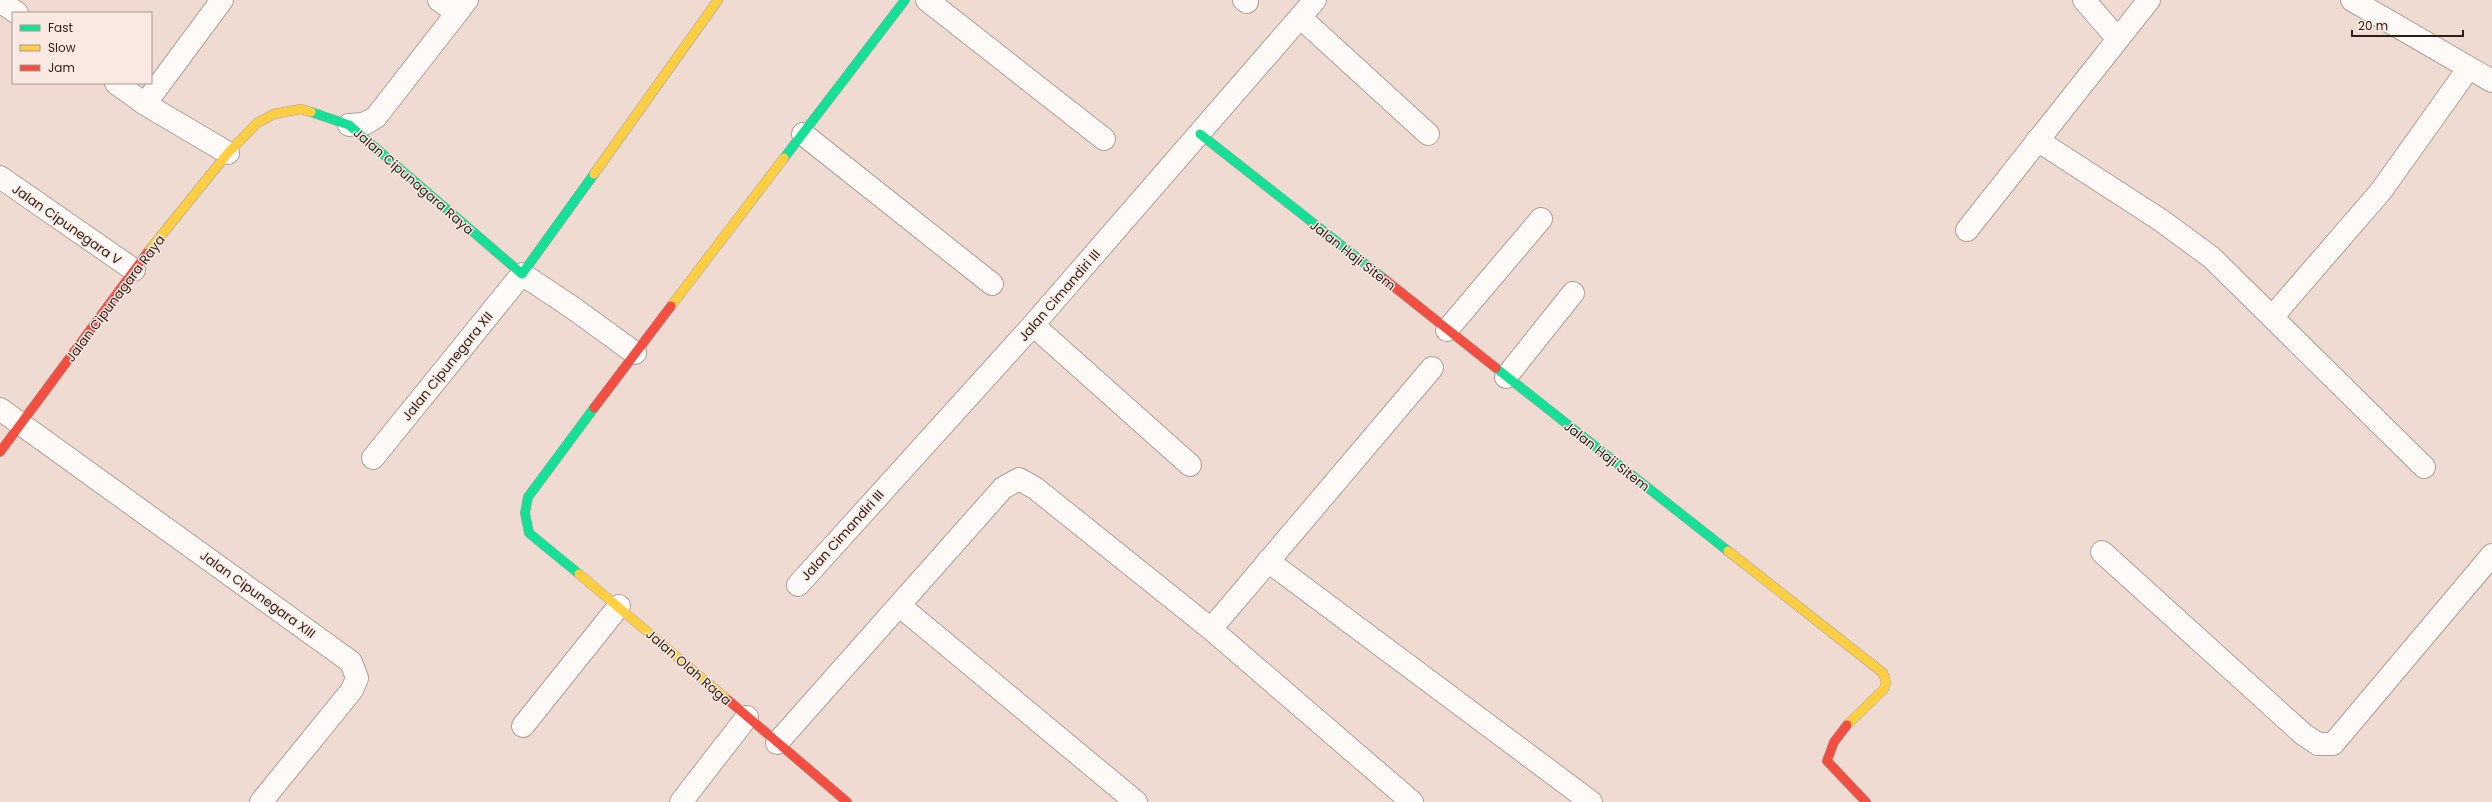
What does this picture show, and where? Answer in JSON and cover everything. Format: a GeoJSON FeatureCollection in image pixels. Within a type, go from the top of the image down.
{"type":"FeatureCollection","features":[{"type":"Feature","properties":{"kind":"street"},"geometry":{"type":"LineString","coordinates":[[145,104],[222,0]]}},
{"type":"Feature","properties":{"kind":"street"},"geometry":{"type":"LineString","coordinates":[[349,125],[364,124],[376,117],[462,6],[439,0]]}},
{"type":"Feature","properties":{"kind":"street"},"geometry":{"type":"LineString","coordinates":[[718,0],[522,274],[573,308],[635,353],[905,0]]}},
{"type":"Feature","properties":{"kind":"street"},"geometry":{"type":"LineString","coordinates":[[927,0],[1104,139]]}},
{"type":"Feature","properties":{"kind":"street","name":"Jalan Cimandiri III"},"geometry":{"type":"LineString","coordinates":[[798,585],[1033,325],[1302,18],[1316,0]]}},
{"type":"Feature","properties":{"kind":"street"},"geometry":{"type":"LineString","coordinates":[[2084,0],[2117,38]]}},
{"type":"Feature","properties":{"kind":"street"},"geometry":{"type":"LineString","coordinates":[[1967,230],[2117,38],[2149,0]]}},
{"type":"Feature","properties":{"kind":"street"},"geometry":{"type":"LineString","coordinates":[[2352,0],[2468,69],[2492,81]]}},
{"type":"Feature","properties":{"kind":"street"},"geometry":{"type":"LineString","coordinates":[[0,1],[16,12]]}},
{"type":"Feature","properties":{"kind":"street"},"geometry":{"type":"LineString","coordinates":[[1302,18],[1428,134]]}},
{"type":"Feature","properties":{"kind":"street"},"geometry":{"type":"LineString","coordinates":[[2273,316],[2381,190],[2468,69]]}},
{"type":"Feature","properties":{"kind":"street"},"geometry":{"type":"LineString","coordinates":[[117,84],[145,104],[228,153]]}},
{"type":"Feature","properties":{"kind":"street","name":"Jalan Cipunagara Raya"},"geometry":{"type":"LineString","coordinates":[[0,452],[21,426],[134,270],[228,153],[256,123],[274,114],[301,110],[349,125],[522,274]]}},
{"type":"Feature","properties":{"kind":"street"},"geometry":{"type":"LineString","coordinates":[[803,134],[992,284]]}},
{"type":"Feature","properties":{"kind":"street","name":"Jalan Haji Sitem"},"geometry":{"type":"LineString","coordinates":[[1200,134],[1883,672],[1886,682],[1884,689],[1833,740],[1827,751],[1826,761],[1866,802]]}},
{"type":"Feature","properties":{"kind":"street"},"geometry":{"type":"LineString","coordinates":[[2037,140],[2184,236],[2211,257],[2273,316],[2424,467]]}},
{"type":"Feature","properties":{"kind":"street","name":"Jalan Cipunegara V"},"geometry":{"type":"LineString","coordinates":[[0,177],[134,270]]}},
{"type":"Feature","properties":{"kind":"street"},"geometry":{"type":"LineString","coordinates":[[1447,330],[1541,219]]}},
{"type":"Feature","properties":{"kind":"street","name":"Jalan Cipunegara XII"},"geometry":{"type":"LineString","coordinates":[[373,458],[522,274]]}},
{"type":"Feature","properties":{"kind":"street"},"geometry":{"type":"LineString","coordinates":[[1506,376],[1573,293]]}},
{"type":"Feature","properties":{"kind":"street"},"geometry":{"type":"LineString","coordinates":[[1033,325],[1190,465]]}},
{"type":"Feature","properties":{"kind":"street","name":"Jalan Olah Raga"},"geometry":{"type":"LineString","coordinates":[[635,353],[528,497],[526,513],[530,533],[619,606],[847,802]]}},
{"type":"Feature","properties":{"kind":"street"},"geometry":{"type":"LineString","coordinates":[[1211,629],[1432,368]]}},
{"type":"Feature","properties":{"kind":"street","name":"Jalan Cipunegara XIII"},"geometry":{"type":"LineString","coordinates":[[0,409],[21,426],[53,447],[351,662],[357,678],[352,690],[261,802]]}},
{"type":"Feature","properties":{"kind":"street"},"geometry":{"type":"LineString","coordinates":[[777,743],[1003,488],[1020,479],[1035,488],[1211,629],[1412,802]]}},
{"type":"Feature","properties":{"kind":"street"},"geometry":{"type":"LineString","coordinates":[[2102,552],[2303,734],[2318,744],[2333,744],[2491,559]]}},
{"type":"Feature","properties":{"kind":"street"},"geometry":{"type":"LineString","coordinates":[[1268,561],[1591,802]]}},
{"type":"Feature","properties":{"kind":"street"},"geometry":{"type":"LineString","coordinates":[[523,726],[619,606]]}},
{"type":"Feature","properties":{"kind":"street"},"geometry":{"type":"LineString","coordinates":[[900,606],[1136,802]]}},
{"type":"Feature","properties":{"kind":"street"},"geometry":{"type":"LineString","coordinates":[[681,802],[748,717]]}},
{"type":"Feature","properties":{"kind":"traffic: fast"},"geometry":{"type":"LineString","coordinates":[[784,158],[905,0]]}},
{"type":"Feature","properties":{"kind":"traffic: fast"},"geometry":{"type":"LineString","coordinates":[[311,112],[349,125],[522,274],[594,174]]}},
{"type":"Feature","properties":{"kind":"traffic: fast"},"geometry":{"type":"LineString","coordinates":[[1200,134],[1383,278]]}},
{"type":"Feature","properties":{"kind":"traffic: fast"},"geometry":{"type":"LineString","coordinates":[[1496,368],[1728,551]]}},
{"type":"Feature","properties":{"kind":"traffic: fast"},"geometry":{"type":"LineString","coordinates":[[579,574],[529,533],[525,513],[528,497],[594,408]]}},
{"type":"Feature","properties":{"kind":"traffic: slow"},"geometry":{"type":"LineString","coordinates":[[594,174],[718,0]]}},
{"type":"Feature","properties":{"kind":"traffic: slow"},"geometry":{"type":"LineString","coordinates":[[147,253],[228,153],[257,123],[274,114],[301,109],[311,112]]}},
{"type":"Feature","properties":{"kind":"traffic: slow"},"geometry":{"type":"LineString","coordinates":[[671,306],[784,158]]}},
{"type":"Feature","properties":{"kind":"traffic: slow"},"geometry":{"type":"LineString","coordinates":[[1728,551],[1883,673],[1886,682],[1884,689],[1847,725]]}},
{"type":"Feature","properties":{"kind":"traffic: slow"},"geometry":{"type":"LineString","coordinates":[[579,574],[728,700]]}},
{"type":"Feature","properties":{"kind":"traffic: jam"},"geometry":{"type":"LineString","coordinates":[[0,452],[147,253]]}},
{"type":"Feature","properties":{"kind":"traffic: jam"},"geometry":{"type":"LineString","coordinates":[[1383,278],[1496,368]]}},
{"type":"Feature","properties":{"kind":"traffic: jam"},"geometry":{"type":"LineString","coordinates":[[594,408],[671,306]]}},
{"type":"Feature","properties":{"kind":"traffic: jam"},"geometry":{"type":"LineString","coordinates":[[728,700],[847,802]]}},
{"type":"Feature","properties":{"kind":"traffic: jam"},"geometry":{"type":"LineString","coordinates":[[1847,725],[1834,742],[1827,761],[1866,802]]}}]}
